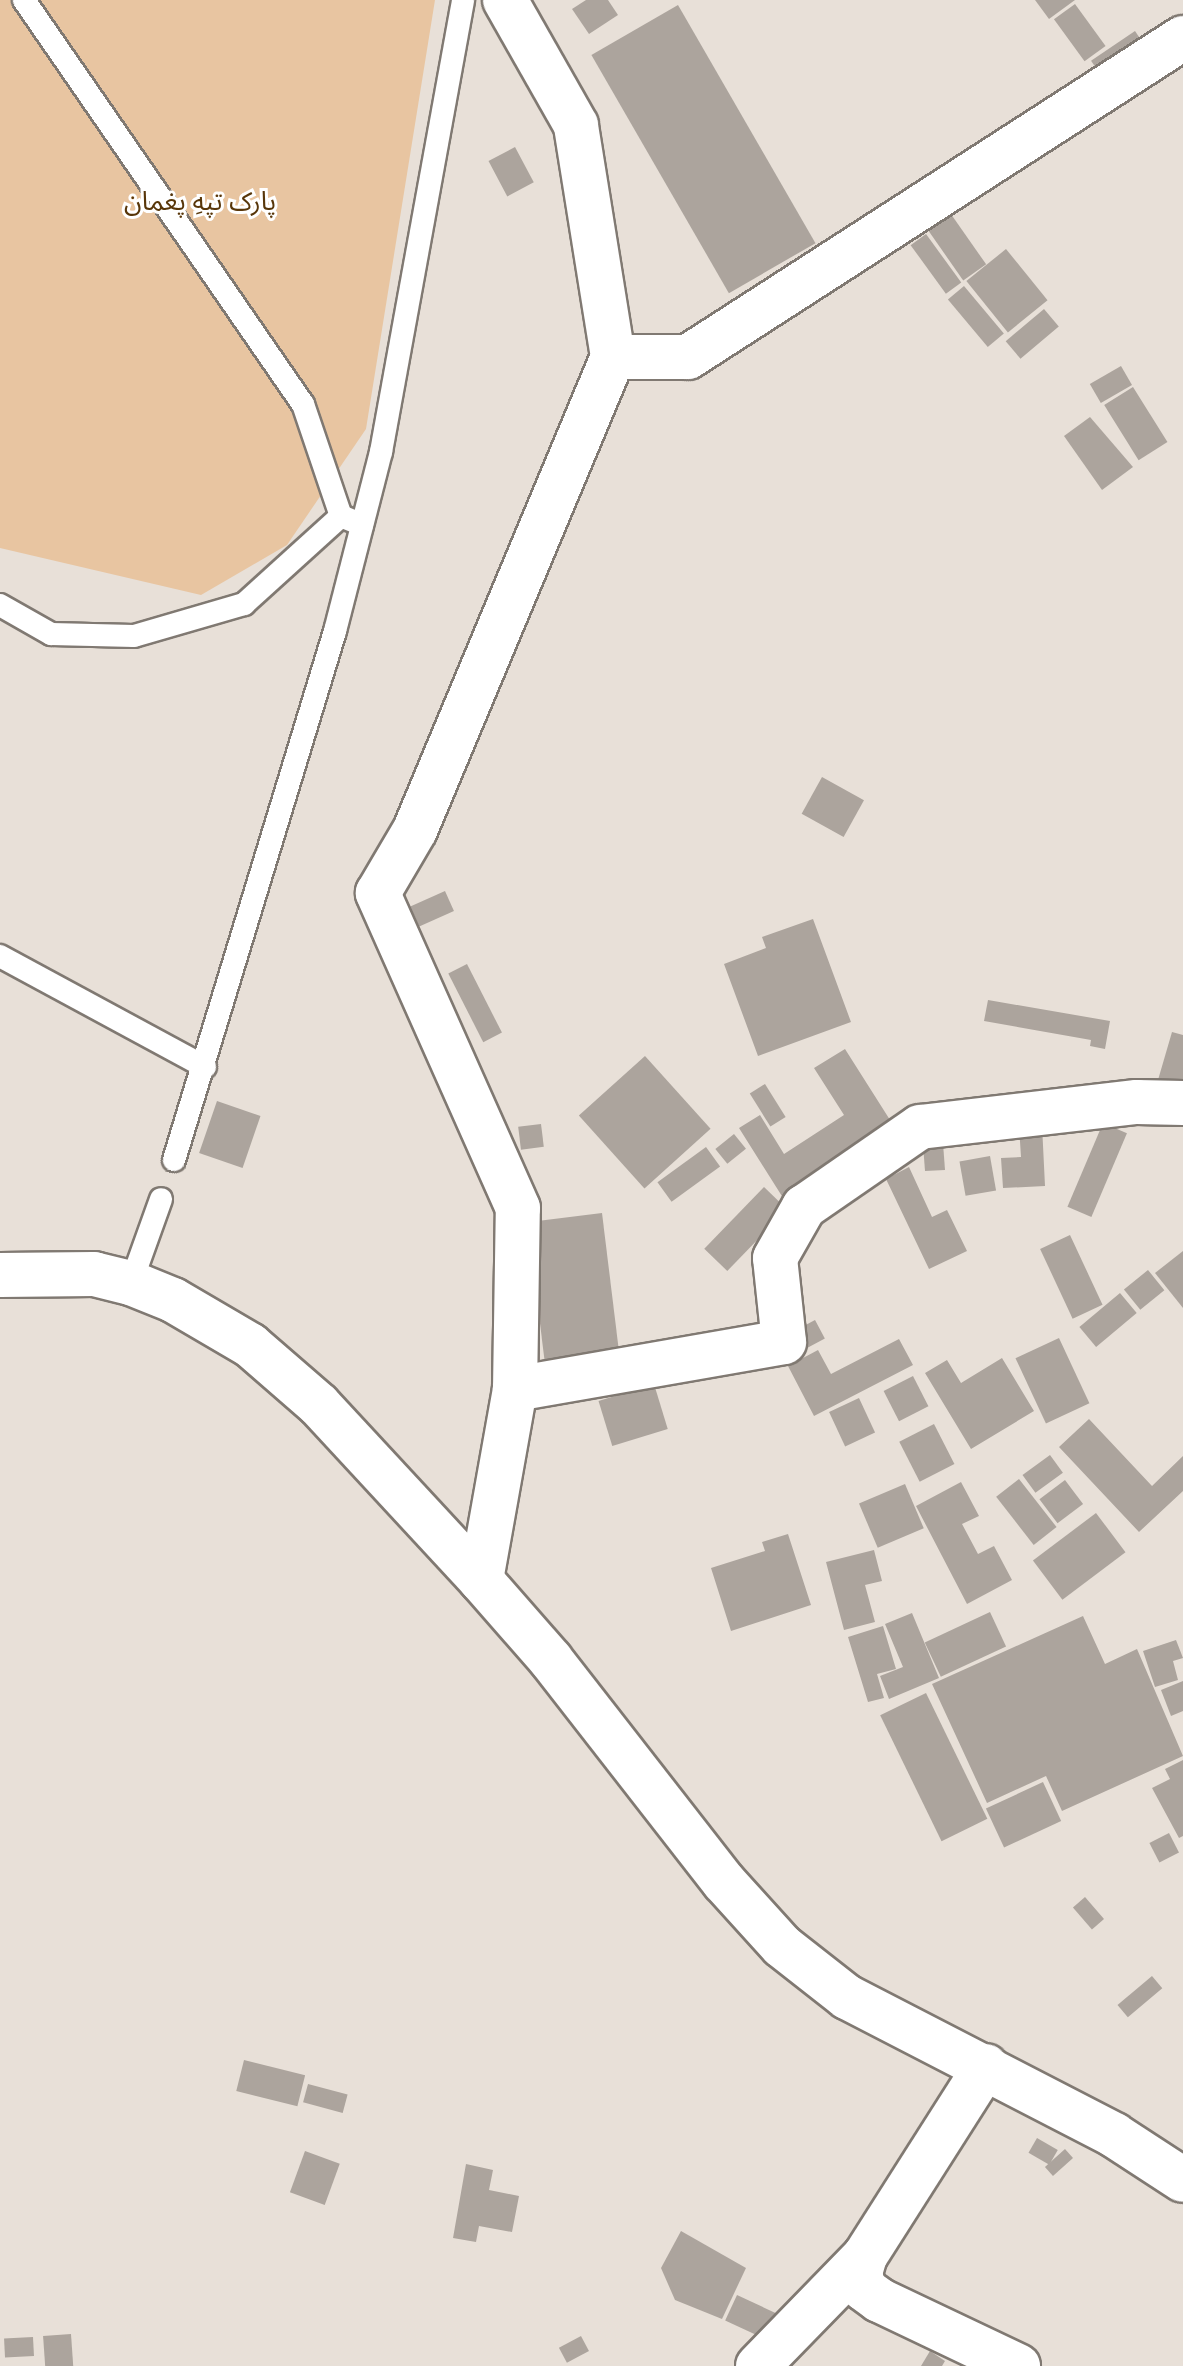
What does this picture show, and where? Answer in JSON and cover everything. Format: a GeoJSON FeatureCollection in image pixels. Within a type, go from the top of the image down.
{"type":"FeatureCollection","features":[{"type":"Feature","properties":{"kind":"street"},"geometry":{"type":"LineString","coordinates":[[481,1580],[515,1389],[518,1208],[378,893],[415,830],[613,357],[576,125],[505,0]]}},
{"type":"Feature","properties":{"kind":"street"},"geometry":{"type":"LineString","coordinates":[[613,357],[688,357],[1183,38]]}},
{"type":"Feature","properties":{"kind":"street"},"geometry":{"type":"LineString","coordinates":[[515,1389],[784,1342],[775,1258],[804,1207],[920,1127],[1137,1102],[1183,1103]]}},
{"type":"Feature","properties":{"kind":"street"},"geometry":{"type":"LineString","coordinates":[[0,1275],[94,1274],[131,1283],[173,1300],[250,1345],[378,1465],[481,1580],[782,1946],[847,1997],[986,2066],[1114,2135],[1183,2180]]}},
{"type":"Feature","properties":{"kind":"street"},"geometry":{"type":"LineString","coordinates":[[758,2366],[865,2256],[986,2066]]}},
{"type":"Feature","properties":{"kind":"street"},"geometry":{"type":"LineString","coordinates":[[865,2256],[860,2273],[864,2289],[879,2300],[1018,2366]]}},
{"type":"Feature","properties":{"kind":"lane"},"geometry":{"type":"LineString","coordinates":[[24,0],[303,404],[352,520]]}},
{"type":"Feature","properties":{"kind":"lane"},"geometry":{"type":"LineString","coordinates":[[174,1160],[205,1067],[352,520],[381,452],[463,0]]}},
{"type":"Feature","properties":{"kind":"lane"},"geometry":{"type":"LineString","coordinates":[[0,605],[51,634],[134,636],[244,604],[352,520]]}},
{"type":"Feature","properties":{"kind":"lane"},"geometry":{"type":"LineString","coordinates":[[0,956],[205,1067]]}},
{"type":"Feature","properties":{"kind":"lane"},"geometry":{"type":"LineString","coordinates":[[131,1283],[161,1199]]}},
{"type":"Feature","properties":{"kind":"green space","name":"پارک تپهِ پغمان"},"geometry":{"type":"Polygon","coordinates":[[[0,0],[435,0],[366,429],[287,545],[201,595],[0,548],[0,0]]]}},
{"type":"Feature","properties":{"kind":"building"},"geometry":{"type":"Polygon","coordinates":[[[586,0],[608,0],[618,15],[589,34],[572,9],[586,0]]]}},
{"type":"Feature","properties":{"kind":"building"},"geometry":{"type":"Polygon","coordinates":[[[1035,0],[1075,0],[1049,19],[1035,0]]]}},
{"type":"Feature","properties":{"kind":"building"},"geometry":{"type":"Polygon","coordinates":[[[1075,4],[1106,46],[1085,61],[1054,19],[1075,4]]]}},
{"type":"Feature","properties":{"kind":"building"},"geometry":{"type":"Polygon","coordinates":[[[678,5],[816,243],[729,293],[591,55],[678,5]]]}},
{"type":"Feature","properties":{"kind":"building"},"geometry":{"type":"Polygon","coordinates":[[[1135,31],[1147,49],[1103,79],[1091,61],[1135,31]]]}},
{"type":"Feature","properties":{"kind":"building"},"geometry":{"type":"Polygon","coordinates":[[[515,147],[534,182],[507,196],[489,161],[515,147]]]}},
{"type":"Feature","properties":{"kind":"building"},"geometry":{"type":"Polygon","coordinates":[[[946,207],[986,264],[963,280],[923,223],[946,207]]]}},
{"type":"Feature","properties":{"kind":"building"},"geometry":{"type":"Polygon","coordinates":[[[926,234],[961,283],[946,294],[911,245],[926,234]]]}},
{"type":"Feature","properties":{"kind":"building"},"geometry":{"type":"Polygon","coordinates":[[[1006,249],[1048,300],[1008,332],[966,281],[1006,249]]]}},
{"type":"Feature","properties":{"kind":"building"},"geometry":{"type":"Polygon","coordinates":[[[964,286],[1004,333],[988,347],[948,299],[964,286]]]}},
{"type":"Feature","properties":{"kind":"building"},"geometry":{"type":"Polygon","coordinates":[[[1044,309],[1059,327],[1020,359],[1006,341],[1044,309]]]}},
{"type":"Feature","properties":{"kind":"building"},"geometry":{"type":"Polygon","coordinates":[[[1121,366],[1132,385],[1101,403],[1090,384],[1121,366]]]}},
{"type":"Feature","properties":{"kind":"building"},"geometry":{"type":"Polygon","coordinates":[[[1133,387],[1167,442],[1139,460],[1104,405],[1133,387]]]}},
{"type":"Feature","properties":{"kind":"building"},"geometry":{"type":"Polygon","coordinates":[[[1090,417],[1133,467],[1102,490],[1064,436],[1090,417]]]}},
{"type":"Feature","properties":{"kind":"building"},"geometry":{"type":"Polygon","coordinates":[[[822,777],[864,800],[844,837],[802,814],[822,777]]]}},
{"type":"Feature","properties":{"kind":"building"},"geometry":{"type":"Polygon","coordinates":[[[445,891],[454,911],[419,927],[410,906],[445,891]]]}},
{"type":"Feature","properties":{"kind":"building"},"geometry":{"type":"Polygon","coordinates":[[[813,919],[851,1022],[758,1056],[724,964],[766,948],[762,937],[813,919]]]}},
{"type":"Feature","properties":{"kind":"building"},"geometry":{"type":"Polygon","coordinates":[[[467,964],[502,1033],[483,1042],[448,974],[467,964]]]}},
{"type":"Feature","properties":{"kind":"building"},"geometry":{"type":"Polygon","coordinates":[[[988,1000],[1110,1021],[1105,1049],[1090,1046],[1091,1040],[984,1021],[988,1000]]]}},
{"type":"Feature","properties":{"kind":"building"},"geometry":{"type":"Polygon","coordinates":[[[1172,1032],[1183,1035],[1183,1088],[1158,1080],[1172,1032]]]}},
{"type":"Feature","properties":{"kind":"building"},"geometry":{"type":"Polygon","coordinates":[[[845,1049],[897,1131],[785,1201],[739,1128],[760,1115],[784,1154],[844,1115],[814,1068],[845,1049]]]}},
{"type":"Feature","properties":{"kind":"building"},"geometry":{"type":"Polygon","coordinates":[[[645,1056],[711,1129],[644,1188],[579,1116],[645,1056]]]}},
{"type":"Feature","properties":{"kind":"building"},"geometry":{"type":"Polygon","coordinates":[[[765,1084],[786,1117],[770,1127],[750,1094],[765,1084]]]}},
{"type":"Feature","properties":{"kind":"building"},"geometry":{"type":"Polygon","coordinates":[[[217,1101],[260,1116],[243,1168],[199,1153],[217,1101]]]}},
{"type":"Feature","properties":{"kind":"building"},"geometry":{"type":"Polygon","coordinates":[[[1103,1123],[1127,1133],[1091,1217],[1067,1207],[1103,1123]]]}},
{"type":"Feature","properties":{"kind":"building"},"geometry":{"type":"Polygon","coordinates":[[[541,1124],[544,1147],[521,1150],[518,1127],[541,1124]]]}},
{"type":"Feature","properties":{"kind":"building"},"geometry":{"type":"Polygon","coordinates":[[[1042,1125],[1045,1186],[1003,1188],[1001,1158],[1021,1157],[1019,1126],[1042,1125]]]}},
{"type":"Feature","properties":{"kind":"building"},"geometry":{"type":"Polygon","coordinates":[[[922,1131],[943,1143],[945,1170],[925,1171],[922,1131]]]}},
{"type":"Feature","properties":{"kind":"building"},"geometry":{"type":"Polygon","coordinates":[[[734,1134],[746,1149],[727,1164],[715,1149],[734,1134]]]}},
{"type":"Feature","properties":{"kind":"building"},"geometry":{"type":"Polygon","coordinates":[[[706,1147],[720,1166],[672,1202],[657,1182],[706,1147]]]}},
{"type":"Feature","properties":{"kind":"building"},"geometry":{"type":"Polygon","coordinates":[[[990,1156],[996,1190],[966,1196],[959,1161],[990,1156]]]}},
{"type":"Feature","properties":{"kind":"building"},"geometry":{"type":"Polygon","coordinates":[[[909,1167],[932,1217],[947,1210],[967,1251],[929,1269],[886,1179],[909,1167]]]}},
{"type":"Feature","properties":{"kind":"building"},"geometry":{"type":"Polygon","coordinates":[[[764,1187],[787,1209],[727,1271],[704,1249],[764,1187]]]}},
{"type":"Feature","properties":{"kind":"building"},"geometry":{"type":"Polygon","coordinates":[[[602,1213],[620,1359],[545,1368],[528,1222],[602,1213]]]}},
{"type":"Feature","properties":{"kind":"building"},"geometry":{"type":"Polygon","coordinates":[[[1070,1235],[1103,1305],[1073,1319],[1040,1249],[1070,1235]]]}},
{"type":"Feature","properties":{"kind":"building"},"geometry":{"type":"Polygon","coordinates":[[[1183,1251],[1183,1308],[1155,1273],[1183,1251]]]}},
{"type":"Feature","properties":{"kind":"building"},"geometry":{"type":"Polygon","coordinates":[[[1148,1270],[1164,1290],[1140,1310],[1124,1290],[1148,1270]]]}},
{"type":"Feature","properties":{"kind":"building"},"geometry":{"type":"Polygon","coordinates":[[[1120,1293],[1137,1313],[1096,1347],[1079,1327],[1120,1293]]]}},
{"type":"Feature","properties":{"kind":"building"},"geometry":{"type":"Polygon","coordinates":[[[815,1320],[825,1339],[794,1355],[784,1336],[815,1320]]]}},
{"type":"Feature","properties":{"kind":"building"},"geometry":{"type":"Polygon","coordinates":[[[1059,1338],[1089,1403],[1046,1424],[1015,1358],[1059,1338]]]}},
{"type":"Feature","properties":{"kind":"building"},"geometry":{"type":"Polygon","coordinates":[[[899,1339],[913,1365],[814,1416],[788,1366],[818,1350],[831,1374],[899,1339]]]}},
{"type":"Feature","properties":{"kind":"building"},"geometry":{"type":"Polygon","coordinates":[[[1002,1358],[1034,1411],[971,1449],[925,1373],[947,1360],[961,1383],[1002,1358]]]}},
{"type":"Feature","properties":{"kind":"building"},"geometry":{"type":"Polygon","coordinates":[[[913,1376],[928,1406],[899,1421],[884,1391],[913,1376]]]}},
{"type":"Feature","properties":{"kind":"building"},"geometry":{"type":"Polygon","coordinates":[[[654,1384],[668,1429],[612,1446],[599,1401],[654,1384]]]}},
{"type":"Feature","properties":{"kind":"building"},"geometry":{"type":"Polygon","coordinates":[[[859,1398],[875,1432],[845,1446],[829,1412],[859,1398]]]}},
{"type":"Feature","properties":{"kind":"building"},"geometry":{"type":"Polygon","coordinates":[[[1089,1419],[1152,1486],[1183,1456],[1183,1491],[1139,1532],[1059,1447],[1089,1419]]]}},
{"type":"Feature","properties":{"kind":"building"},"geometry":{"type":"Polygon","coordinates":[[[934,1424],[954,1464],[920,1482],[899,1442],[934,1424]]]}},
{"type":"Feature","properties":{"kind":"building"},"geometry":{"type":"Polygon","coordinates":[[[1050,1455],[1063,1473],[1035,1493],[1022,1475],[1050,1455]]]}},
{"type":"Feature","properties":{"kind":"building"},"geometry":{"type":"Polygon","coordinates":[[[1019,1479],[1057,1527],[1034,1545],[996,1497],[1019,1479]]]}},
{"type":"Feature","properties":{"kind":"building"},"geometry":{"type":"Polygon","coordinates":[[[1065,1480],[1083,1504],[1057,1523],[1039,1499],[1065,1480]]]}},
{"type":"Feature","properties":{"kind":"building"},"geometry":{"type":"Polygon","coordinates":[[[961,1482],[979,1516],[962,1524],[978,1554],[994,1546],[1012,1580],[967,1604],[916,1506],[961,1482]]]}},
{"type":"Feature","properties":{"kind":"building"},"geometry":{"type":"Polygon","coordinates":[[[905,1484],[924,1528],[878,1548],[859,1504],[905,1484]]]}},
{"type":"Feature","properties":{"kind":"building"},"geometry":{"type":"Polygon","coordinates":[[[1096,1513],[1125,1552],[1062,1600],[1033,1561],[1096,1513]]]}},
{"type":"Feature","properties":{"kind":"building"},"geometry":{"type":"Polygon","coordinates":[[[788,1534],[811,1605],[731,1631],[711,1568],[765,1551],[762,1542],[788,1534]]]}},
{"type":"Feature","properties":{"kind":"building"},"geometry":{"type":"Polygon","coordinates":[[[874,1550],[882,1581],[865,1585],[875,1622],[844,1630],[826,1562],[874,1550]]]}},
{"type":"Feature","properties":{"kind":"building"},"geometry":{"type":"Polygon","coordinates":[[[990,1612],[1006,1646],[941,1677],[925,1642],[990,1612]]]}},
{"type":"Feature","properties":{"kind":"building"},"geometry":{"type":"Polygon","coordinates":[[[912,1613],[939,1678],[889,1699],[880,1676],[903,1667],[885,1624],[912,1613]]]}},
{"type":"Feature","properties":{"kind":"building"},"geometry":{"type":"Polygon","coordinates":[[[1083,1616],[1105,1664],[1137,1649],[1183,1756],[1062,1811],[1046,1776],[987,1803],[932,1684],[1083,1616]]]}},
{"type":"Feature","properties":{"kind":"building"},"geometry":{"type":"Polygon","coordinates":[[[883,1626],[896,1669],[877,1674],[884,1698],[868,1702],[848,1637],[883,1626]]]}},
{"type":"Feature","properties":{"kind":"building"},"geometry":{"type":"Polygon","coordinates":[[[1176,1640],[1183,1658],[1173,1661],[1178,1680],[1155,1687],[1143,1651],[1176,1640]]]}},
{"type":"Feature","properties":{"kind":"building"},"geometry":{"type":"Polygon","coordinates":[[[1183,1681],[1183,1711],[1171,1716],[1161,1690],[1183,1681]]]}},
{"type":"Feature","properties":{"kind":"building"},"geometry":{"type":"Polygon","coordinates":[[[926,1693],[987,1819],[942,1841],[880,1715],[926,1693]]]}},
{"type":"Feature","properties":{"kind":"building"},"geometry":{"type":"Polygon","coordinates":[[[1183,1760],[1183,1836],[1179,1838],[1152,1788],[1170,1779],[1165,1769],[1183,1760]]]}},
{"type":"Feature","properties":{"kind":"building"},"geometry":{"type":"Polygon","coordinates":[[[1043,1782],[1061,1821],[1004,1848],[986,1809],[1043,1782]]]}},
{"type":"Feature","properties":{"kind":"building"},"geometry":{"type":"Polygon","coordinates":[[[1169,1833],[1179,1853],[1159,1863],[1149,1843],[1169,1833]]]}},
{"type":"Feature","properties":{"kind":"building"},"geometry":{"type":"Polygon","coordinates":[[[1085,1897],[1104,1919],[1092,1929],[1073,1907],[1085,1897]]]}},
{"type":"Feature","properties":{"kind":"building"},"geometry":{"type":"Polygon","coordinates":[[[1152,1976],[1162,1988],[1128,2017],[1118,2005],[1152,1976]]]}},
{"type":"Feature","properties":{"kind":"building"},"geometry":{"type":"Polygon","coordinates":[[[244,2060],[305,2075],[297,2106],[236,2091],[244,2060]]]}},
{"type":"Feature","properties":{"kind":"building"},"geometry":{"type":"Polygon","coordinates":[[[308,2084],[348,2095],[343,2113],[303,2102],[308,2084]]]}},
{"type":"Feature","properties":{"kind":"building"},"geometry":{"type":"Polygon","coordinates":[[[1037,2138],[1058,2150],[1049,2165],[1028,2153],[1037,2138]]]}},
{"type":"Feature","properties":{"kind":"building"},"geometry":{"type":"Polygon","coordinates":[[[1065,2149],[1073,2158],[1053,2176],[1045,2167],[1065,2149]]]}},
{"type":"Feature","properties":{"kind":"building"},"geometry":{"type":"Polygon","coordinates":[[[305,2151],[340,2164],[325,2205],[290,2192],[305,2151]]]}},
{"type":"Feature","properties":{"kind":"building"},"geometry":{"type":"Polygon","coordinates":[[[466,2164],[493,2170],[489,2190],[519,2196],[512,2232],[479,2226],[476,2242],[453,2238],[466,2164]]]}},
{"type":"Feature","properties":{"kind":"building"},"geometry":{"type":"Polygon","coordinates":[[[681,2231],[746,2268],[722,2319],[675,2300],[661,2268],[681,2231]]]}},
{"type":"Feature","properties":{"kind":"building"},"geometry":{"type":"Polygon","coordinates":[[[737,2295],[776,2313],[764,2339],[725,2320],[737,2295]]]}},
{"type":"Feature","properties":{"kind":"building"},"geometry":{"type":"Polygon","coordinates":[[[71,2334],[73,2366],[45,2366],[43,2336],[71,2334]]]}},
{"type":"Feature","properties":{"kind":"building"},"geometry":{"type":"Polygon","coordinates":[[[581,2336],[589,2351],[567,2363],[559,2348],[581,2336]]]}},
{"type":"Feature","properties":{"kind":"building"},"geometry":{"type":"Polygon","coordinates":[[[33,2337],[34,2356],[5,2357],[4,2339],[33,2337]]]}},
{"type":"Feature","properties":{"kind":"building"},"geometry":{"type":"Polygon","coordinates":[[[930,2351],[945,2361],[942,2366],[921,2366],[930,2351]]]}}]}
